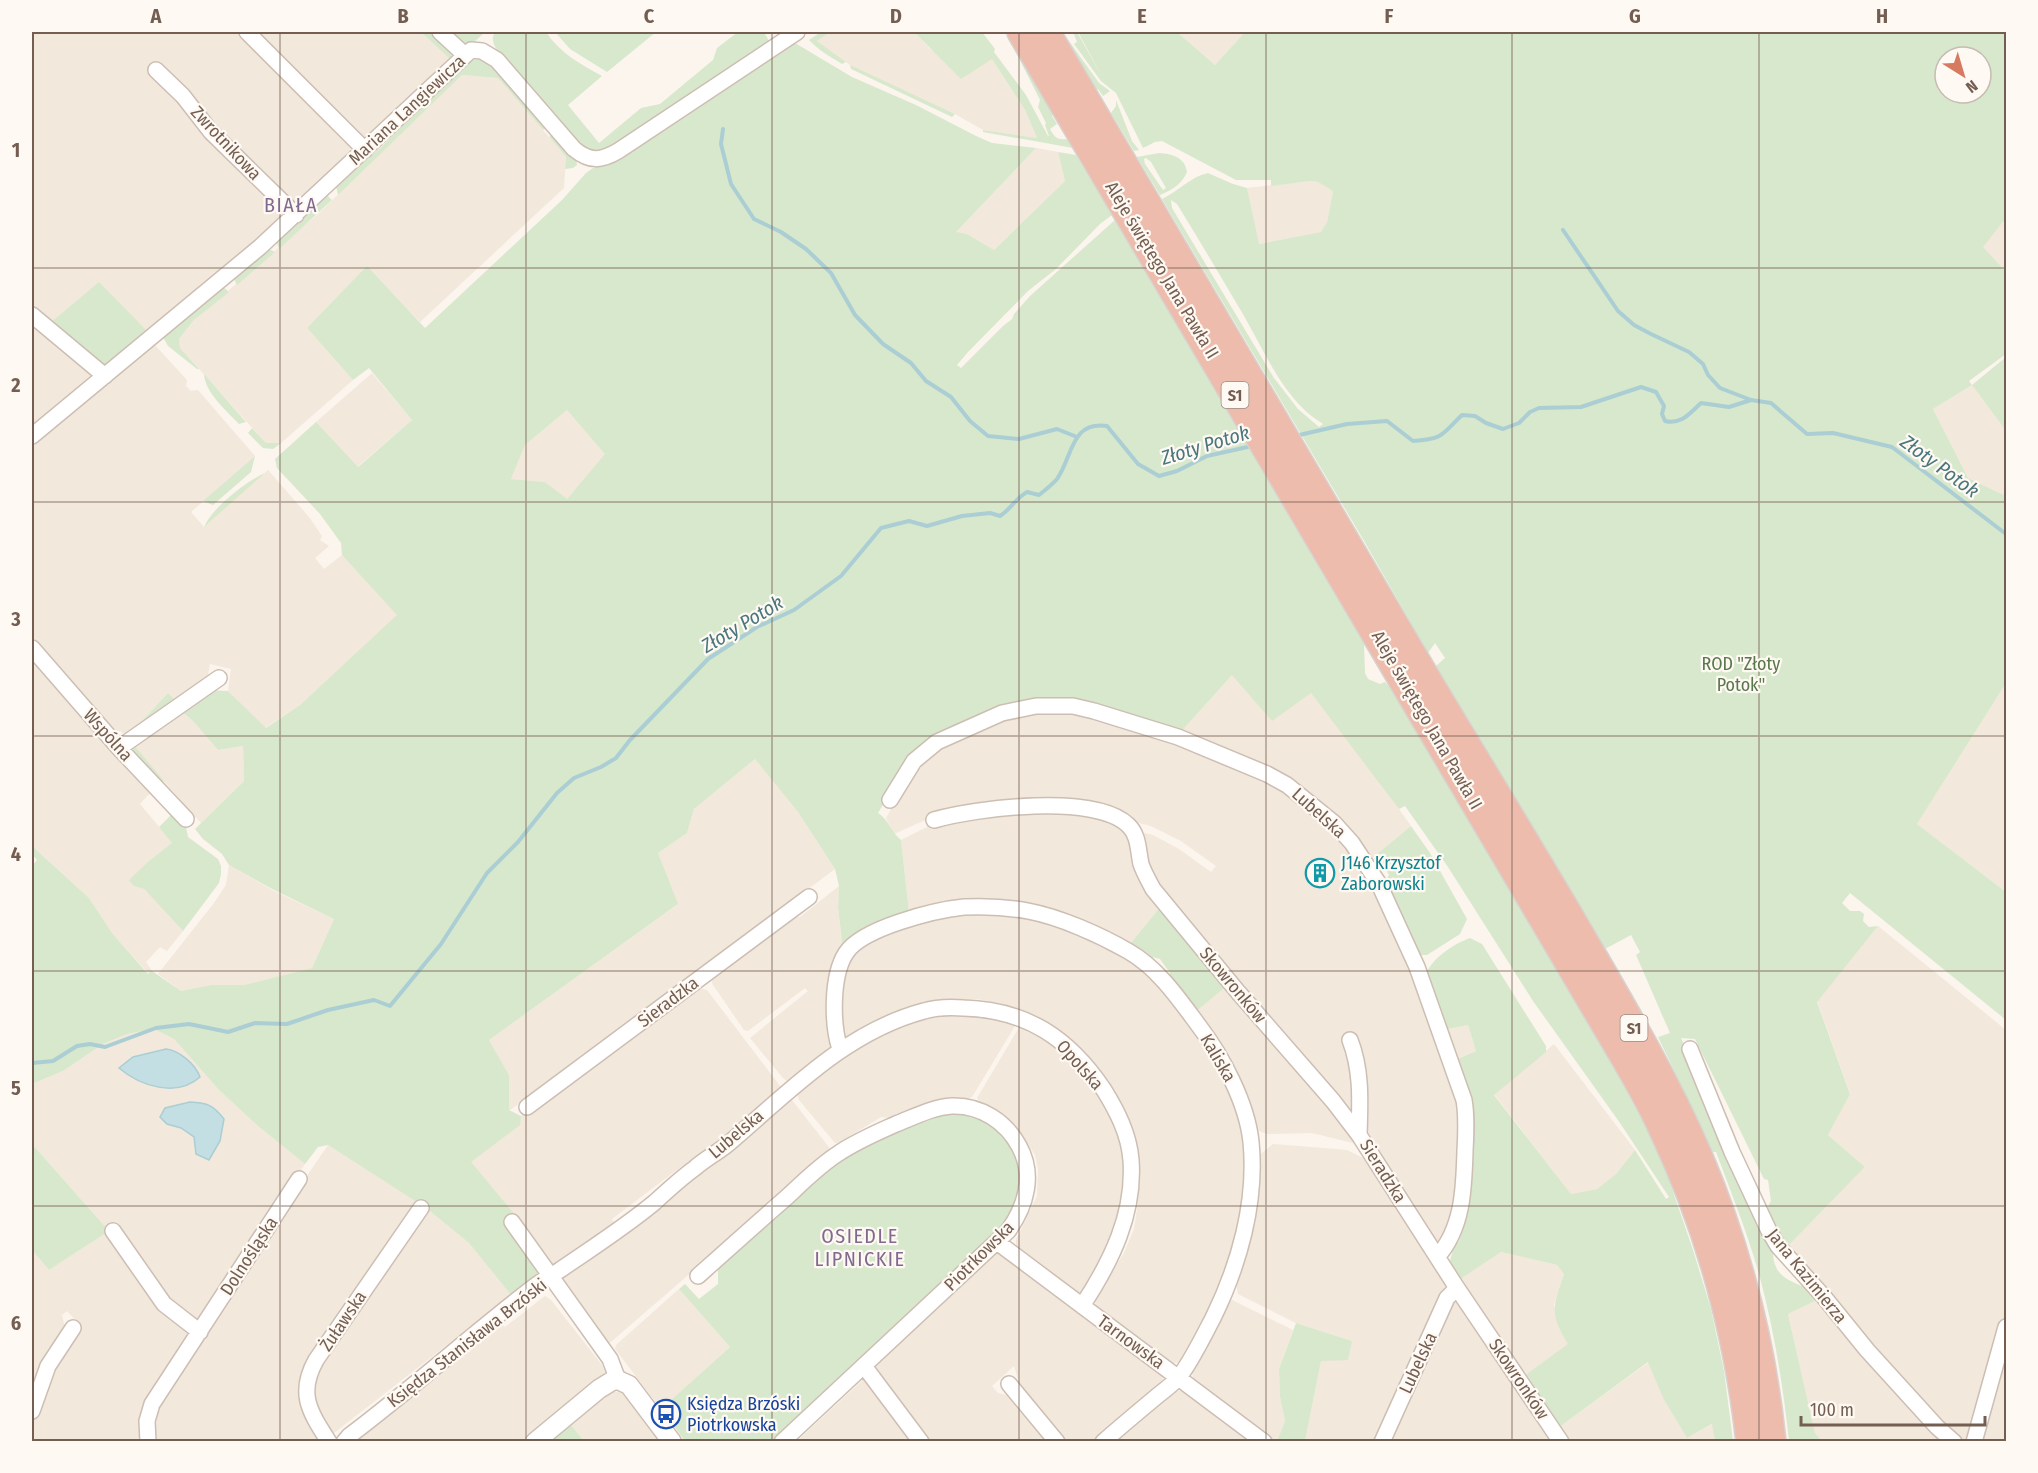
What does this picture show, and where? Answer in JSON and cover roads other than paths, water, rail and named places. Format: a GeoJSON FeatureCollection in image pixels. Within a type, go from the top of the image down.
{"type":"FeatureCollection","features":[{"type":"Feature","properties":{"kind":"highway","name":"Aleje świętego Jana Pawła II"},"geometry":{"type":"LineString","coordinates":[[1021,32],[1087,123],[1401,656],[1662,1128],[1697,1210],[1725,1296],[1742,1371],[1750,1442]]}},
{"type":"Feature","properties":{"kind":"highway","name":"Aleje świętego Jana Pawła II"},"geometry":{"type":"LineString","coordinates":[[1046,32],[1087,123]]}},
{"type":"Feature","properties":{"kind":"highway","name":"Aleje świętego Jana Pawła II"},"geometry":{"type":"LineString","coordinates":[[1401,656],[1624,1009],[1681,1119],[1711,1190],[1742,1281],[1762,1366],[1772,1442]]}},
{"type":"Feature","properties":{"kind":"street"},"geometry":{"type":"LineString","coordinates":[[247,32],[365,150]]}},
{"type":"Feature","properties":{"kind":"street"},"geometry":{"type":"LineString","coordinates":[[440,32],[465,55]]}},
{"type":"Feature","properties":{"kind":"street","name":"Mariana Langiewicza"},"geometry":{"type":"LineString","coordinates":[[32,436],[223,279],[296,215],[471,50],[482,51],[497,60],[574,149],[589,159],[598,160],[618,151],[797,32]]}},
{"type":"Feature","properties":{"kind":"street","name":"Zwrotnikowa"},"geometry":{"type":"LineString","coordinates":[[156,70],[183,96],[211,132],[296,215]]}},
{"type":"Feature","properties":{"kind":"street"},"geometry":{"type":"LineString","coordinates":[[32,315],[105,376]]}},
{"type":"Feature","properties":{"kind":"street","name":"Wspólna"},"geometry":{"type":"LineString","coordinates":[[32,648],[119,748],[186,819]]}},
{"type":"Feature","properties":{"kind":"street"},"geometry":{"type":"LineString","coordinates":[[119,748],[219,678]]}},
{"type":"Feature","properties":{"kind":"street","name":"Lubelska"},"geometry":{"type":"LineString","coordinates":[[890,800],[914,761],[937,742],[1002,712],[1052,705],[1073,706],[1095,711],[1178,737],[1267,774],[1287,785],[1312,804],[1352,843],[1379,884],[1417,967],[1464,1100],[1466,1122],[1464,1183],[1459,1218],[1444,1249],[1437,1257]]}},
{"type":"Feature","properties":{"kind":"street","name":"Skowronków"},"geometry":{"type":"LineString","coordinates":[[934,820],[971,811],[1063,805],[1099,811],[1127,823],[1135,835],[1144,873],[1153,889],[1244,999],[1333,1101],[1359,1135]]}},
{"type":"Feature","properties":{"kind":"street","name":"Sieradzka"},"geometry":{"type":"LineString","coordinates":[[527,1107],[809,897]]}},
{"type":"Feature","properties":{"kind":"street","name":"Kaliska"},"geometry":{"type":"LineString","coordinates":[[840,1049],[835,1035],[834,1012],[841,964],[847,952],[860,940],[882,929],[940,911],[988,907],[1028,911],[1066,923],[1130,952],[1160,977],[1210,1041],[1228,1072],[1242,1107],[1251,1140],[1252,1160],[1246,1225],[1242,1242],[1225,1293],[1179,1377],[1103,1442]]}},
{"type":"Feature","properties":{"kind":"street","name":"Opolska"},"geometry":{"type":"LineString","coordinates":[[840,1049],[882,1027],[926,1010],[952,1007],[978,1008],[1002,1011],[1042,1028],[1056,1037],[1085,1065],[1119,1116],[1131,1158],[1131,1180],[1124,1226],[1113,1255],[1082,1306]]}},
{"type":"Feature","properties":{"kind":"street","name":"Sieradzka"},"geometry":{"type":"LineString","coordinates":[[1350,1040],[1358,1060],[1359,1135],[1457,1288]]}},
{"type":"Feature","properties":{"kind":"street","name":"Lubelska"},"geometry":{"type":"LineString","coordinates":[[551,1276],[625,1225],[689,1172],[729,1143],[840,1049]]}},
{"type":"Feature","properties":{"kind":"street","name":"Jana Kazimierza"},"geometry":{"type":"LineString","coordinates":[[1690,1049],[1732,1152],[1778,1246],[1875,1358],[1937,1427],[1954,1442]]}},
{"type":"Feature","properties":{"kind":"street","name":"Piotrkowska"},"geometry":{"type":"LineString","coordinates":[[698,1276],[838,1153],[869,1136],[929,1111],[952,1106],[986,1113],[1002,1124],[1014,1137],[1023,1153],[1028,1187],[1017,1219],[997,1242],[782,1442]]}},
{"type":"Feature","properties":{"kind":"street","name":"Dolnośląska"},"geometry":{"type":"LineString","coordinates":[[148,1442],[147,1421],[152,1404],[299,1179]]}},
{"type":"Feature","properties":{"kind":"street","name":"Żuławska"},"geometry":{"type":"LineString","coordinates":[[329,1442],[311,1413],[308,1403],[307,1379],[316,1360],[421,1208]]}},
{"type":"Feature","properties":{"kind":"street"},"geometry":{"type":"LineString","coordinates":[[512,1222],[551,1276]]}},
{"type":"Feature","properties":{"kind":"street"},"geometry":{"type":"LineString","coordinates":[[113,1231],[170,1311],[200,1332]]}},
{"type":"Feature","properties":{"kind":"street","name":"Tarnowska"},"geometry":{"type":"LineString","coordinates":[[997,1242],[1264,1442]]}},
{"type":"Feature","properties":{"kind":"street","name":"Księdza Stanisława Brzóski"},"geometry":{"type":"LineString","coordinates":[[344,1442],[532,1288],[551,1276],[610,1359],[618,1380],[629,1385],[672,1442]]}},
{"type":"Feature","properties":{"kind":"street","name":"Lubelska"},"geometry":{"type":"LineString","coordinates":[[1382,1442],[1447,1298],[1457,1288]]}},
{"type":"Feature","properties":{"kind":"street","name":"Skowronków"},"geometry":{"type":"LineString","coordinates":[[1457,1288],[1561,1442]]}},
{"type":"Feature","properties":{"kind":"street"},"geometry":{"type":"LineString","coordinates":[[1974,1442],[2007,1327]]}},
{"type":"Feature","properties":{"kind":"street"},"geometry":{"type":"LineString","coordinates":[[32,1411],[48,1366],[72,1328]]}},
{"type":"Feature","properties":{"kind":"street"},"geometry":{"type":"LineString","coordinates":[[864,1366],[921,1442]]}},
{"type":"Feature","properties":{"kind":"street"},"geometry":{"type":"LineString","coordinates":[[535,1442],[599,1389],[618,1380]]}},
{"type":"Feature","properties":{"kind":"street"},"geometry":{"type":"LineString","coordinates":[[1009,1384],[1057,1442]]}},
{"type":"Feature","properties":{"kind":"water"},"geometry":{"type":"Polygon","coordinates":[[[166,1049],[186,1059],[200,1077],[181,1087],[159,1087],[137,1080],[119,1068],[133,1057],[166,1049]]]}},
{"type":"Feature","properties":{"kind":"water"},"geometry":{"type":"Polygon","coordinates":[[[190,1102],[210,1106],[224,1119],[220,1141],[209,1160],[196,1154],[194,1137],[181,1128],[167,1124],[160,1117],[165,1108],[190,1102]]]}},
{"type":"Feature","properties":{"kind":"waterway"},"geometry":{"type":"LineString","coordinates":[[723,129],[721,144],[731,184],[754,219],[781,232],[806,249],[831,273],[855,315],[883,344],[911,363],[926,381],[951,397],[970,421],[988,436],[1019,439],[1057,429],[1077,437]]}},
{"type":"Feature","properties":{"kind":"waterway"},"geometry":{"type":"LineString","coordinates":[[1563,230],[1618,311],[1634,325],[1689,352],[1703,364],[1708,375],[1720,388],[1751,400]]}},
{"type":"Feature","properties":{"kind":"waterway","name":"Złoty Potok"},"geometry":{"type":"LineString","coordinates":[[1295,436],[1347,424],[1387,421],[1413,441],[1431,439],[1441,435],[1462,415],[1475,416],[1503,429],[1519,423],[1530,412],[1539,408],[1581,407],[1641,387],[1656,392],[1664,406],[1662,414],[1665,421],[1671,422],[1684,418],[1701,403],[1729,407],[1751,400],[1771,403],[1807,434],[1833,433],[1892,447],[2006,534]]}},
{"type":"Feature","properties":{"kind":"waterway","name":"Złoty Potok"},"geometry":{"type":"LineString","coordinates":[[32,1063],[53,1061],[77,1046],[90,1044],[105,1047],[156,1028],[189,1024],[228,1032],[255,1023],[287,1024],[328,1010],[374,1000],[390,1006],[441,944],[487,873],[518,842],[557,793],[574,778],[616,758],[630,740],[708,659],[757,627],[794,610],[841,576],[881,528],[909,521],[927,526],[962,516],[990,513],[1000,516],[1027,492],[1039,495],[1053,483],[1079,435],[1095,426],[1107,426],[1138,464],[1159,476],[1177,471],[1207,456],[1252,446]]}},
{"type":"Feature","properties":{"kind":"place","name":"J146 Krzysztof Zaborowski"},"geometry":{"type":"Point","coordinates":[1320,873]}},
{"type":"Feature","properties":{"kind":"place","name":"Księdza Brzóski Piotrkowska"},"geometry":{"type":"Point","coordinates":[666,1414]}},
{"type":"Feature","properties":{"kind":"district","name":"BIAŁA"},"geometry":{"type":"Point","coordinates":[291,205]}},
{"type":"Feature","properties":{"kind":"district","name":"OSIEDLE LIPNICKIE"},"geometry":{"type":"Point","coordinates":[860,1248]}},
{"type":"Feature","properties":{"kind":"park label","name":"ROD \"Złoty Potok\""},"geometry":{"type":"Point","coordinates":[1741,674]}}]}
